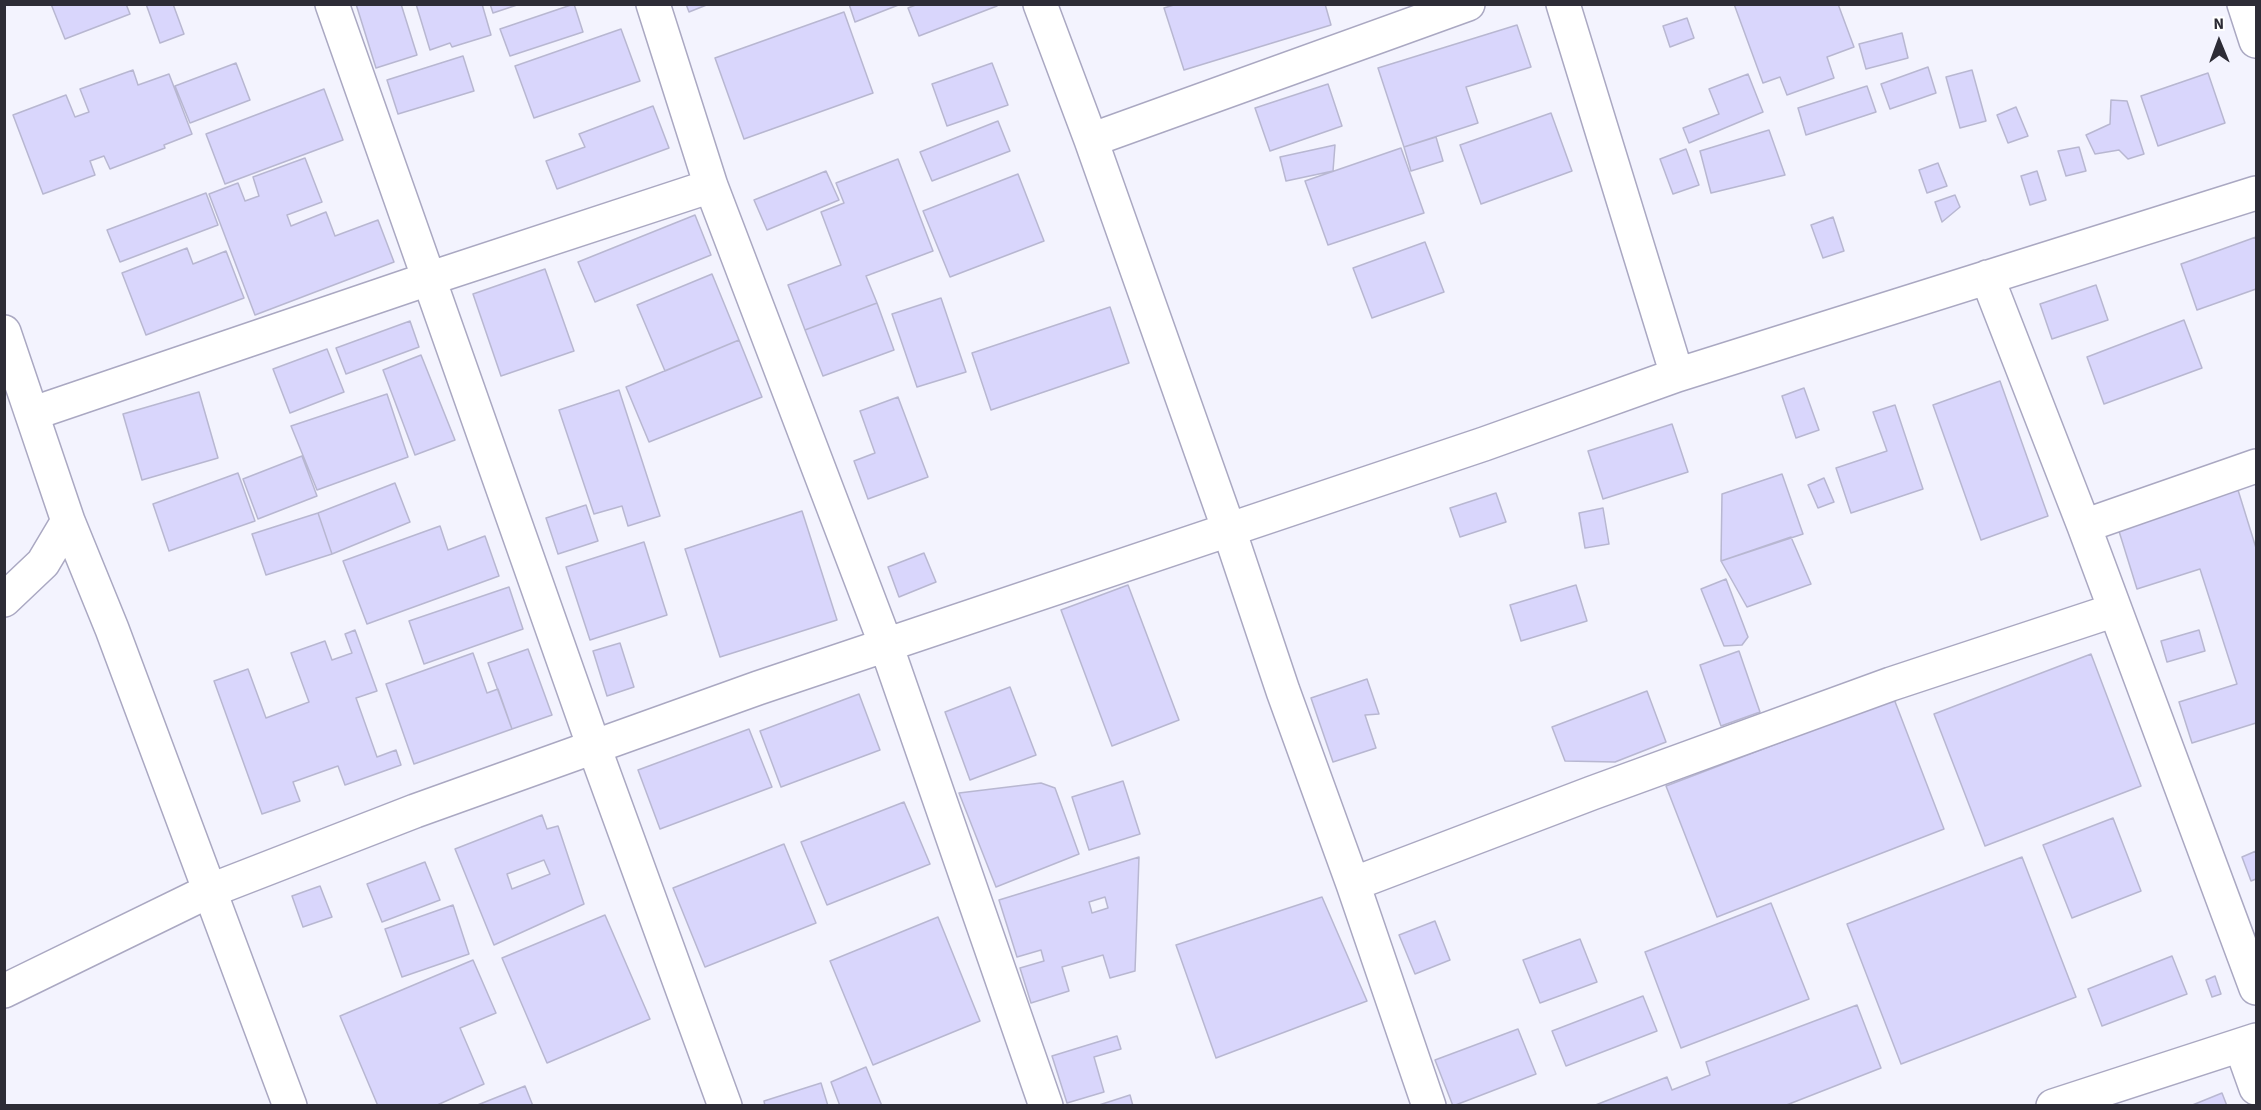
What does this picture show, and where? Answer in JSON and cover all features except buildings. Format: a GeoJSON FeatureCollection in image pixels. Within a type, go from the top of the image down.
{"type":"FeatureCollection","features":[{"type":"Feature","properties":{"kind":"street"},"geometry":{"type":"LineString","coordinates":[[332,4],[594,747],[725,1106]]}},
{"type":"Feature","properties":{"kind":"street"},"geometry":{"type":"LineString","coordinates":[[653,4],[711,186],[886,645],[1046,1106]]}},
{"type":"Feature","properties":{"kind":"street"},"geometry":{"type":"LineString","coordinates":[[1040,4],[1091,140],[1229,530],[1282,691],[1353,884],[1429,1106]]}},
{"type":"Feature","properties":{"kind":"street"},"geometry":{"type":"LineString","coordinates":[[1091,140],[1468,4]]}},
{"type":"Feature","properties":{"kind":"street"},"geometry":{"type":"LineString","coordinates":[[1563,4],[1677,375]]}},
{"type":"Feature","properties":{"kind":"street"},"geometry":{"type":"LineString","coordinates":[[2244,4],[2256,40]]}},
{"type":"Feature","properties":{"kind":"street"},"geometry":{"type":"LineString","coordinates":[[34,413],[711,186]]}},
{"type":"Feature","properties":{"kind":"street"},"geometry":{"type":"LineString","coordinates":[[4,991],[209,891],[415,811],[758,688],[1484,444],[1677,375],[2256,194]]}},
{"type":"Feature","properties":{"kind":"street"},"geometry":{"type":"LineString","coordinates":[[1987,277],[2084,526],[2256,988]]}},
{"type":"Feature","properties":{"kind":"street"},"geometry":{"type":"LineString","coordinates":[[5,334],[34,413],[68,521],[112,629],[290,1106]]}},
{"type":"Feature","properties":{"kind":"street"},"geometry":{"type":"LineString","coordinates":[[2084,526],[2256,466]]}},
{"type":"Feature","properties":{"kind":"street"},"geometry":{"type":"LineString","coordinates":[[4,600],[43,563],[68,521]]}},
{"type":"Feature","properties":{"kind":"street"},"geometry":{"type":"LineString","coordinates":[[1353,884],[1581,797],[1891,684],[2115,610]]}},
{"type":"Feature","properties":{"kind":"street"},"geometry":{"type":"LineString","coordinates":[[2053,1106],[2249,1043],[2256,1088]]}}]}
